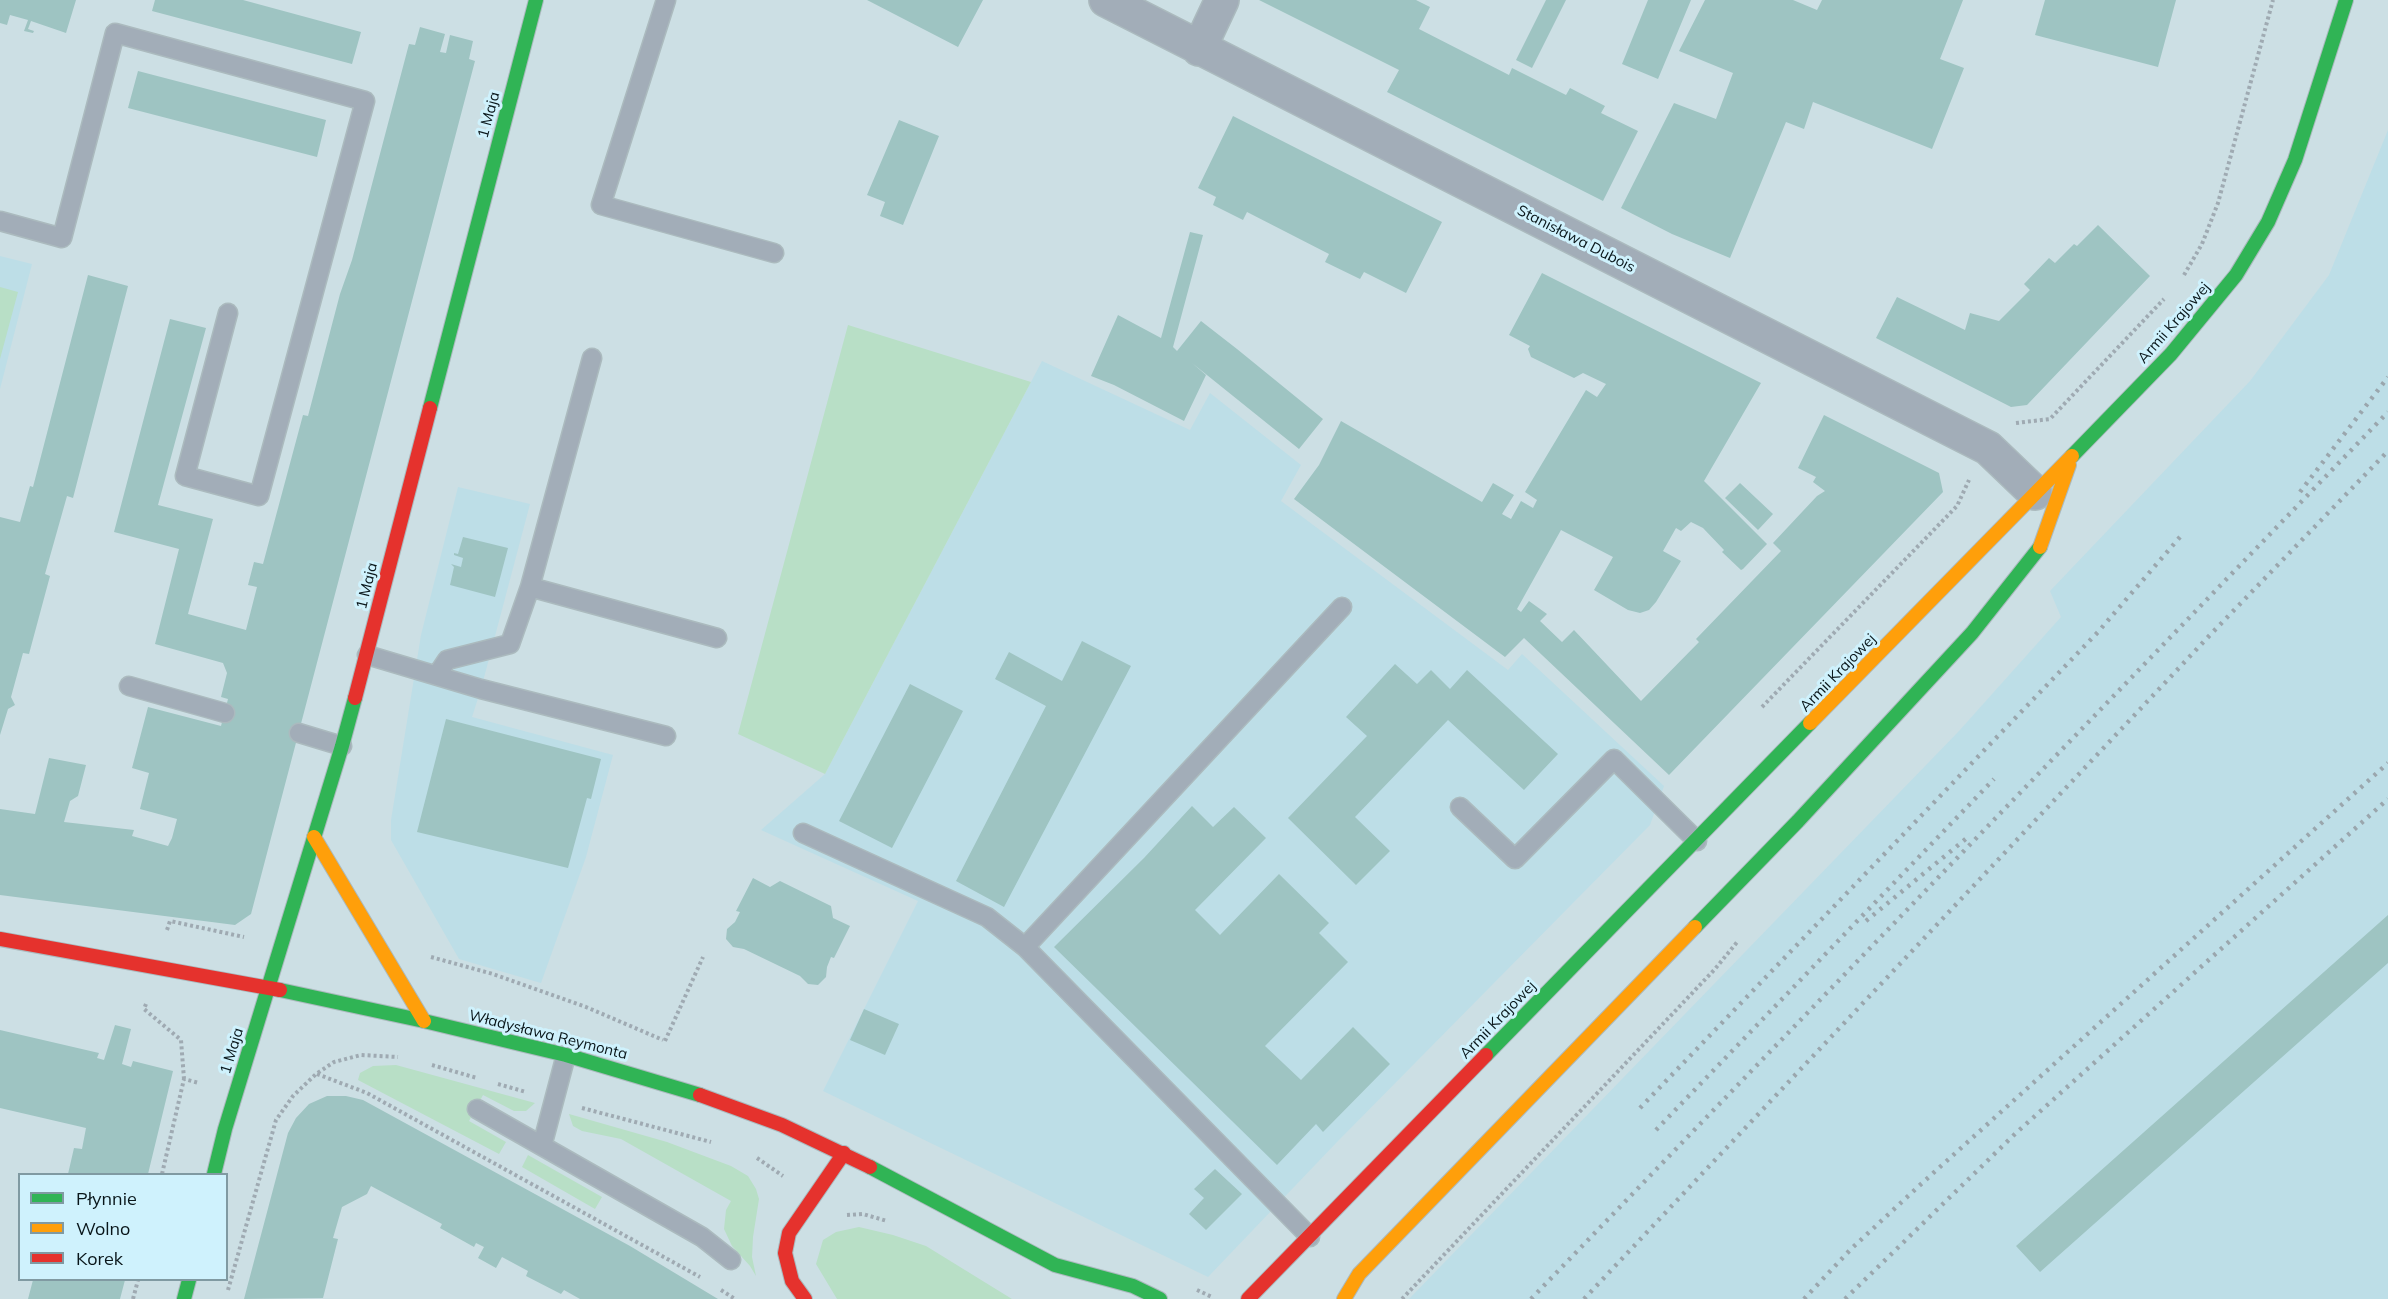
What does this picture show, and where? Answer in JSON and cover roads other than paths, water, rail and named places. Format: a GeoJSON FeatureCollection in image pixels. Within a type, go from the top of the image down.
{"type":"FeatureCollection","features":[{"type":"Feature","properties":{"kind":"street","name":"1 Maja"},"geometry":{"type":"LineString","coordinates":[[214,1173],[225,1129],[342,746],[367,655],[457,298],[536,0]]}},
{"type":"Feature","properties":{"kind":"street","name":"Stanisława Dubois"},"geometry":{"type":"LineString","coordinates":[[1106,0],[1988,448],[2035,493]]}},
{"type":"Feature","properties":{"kind":"street"},"geometry":{"type":"LineString","coordinates":[[1199,48],[1222,0]]}},
{"type":"Feature","properties":{"kind":"street","name":"Armii Krajowej"},"geometry":{"type":"LineString","coordinates":[[1248,1299],[2171,354],[2236,275],[2268,222],[2295,160],[2346,0]]}},
{"type":"Feature","properties":{"kind":"street"},"geometry":{"type":"LineString","coordinates":[[1344,1299],[1359,1274],[1798,821],[1972,633],[2038,552],[2073,455]]}},
{"type":"Feature","properties":{"kind":"street"},"geometry":{"type":"LineString","coordinates":[[314,837],[424,1021]]}},
{"type":"Feature","properties":{"kind":"street","name":"Władysława Reymonta"},"geometry":{"type":"LineString","coordinates":[[0,939],[268,988],[424,1021],[566,1055],[683,1088],[782,1125],[844,1153],[1055,1265],[1079,1285]]}},
{"type":"Feature","properties":{"kind":"street"},"geometry":{"type":"LineString","coordinates":[[805,1299],[792,1281],[785,1253],[789,1233],[844,1153]]}},
{"type":"Feature","properties":{"kind":"street","name":"Władysława Reymonta"},"geometry":{"type":"LineString","coordinates":[[1055,1265],[1133,1286],[1160,1299]]}},
{"type":"Feature","properties":{"kind":"street"},"geometry":{"type":"LineString","coordinates":[[184,1299],[189,1281]]}},
{"type":"Feature","properties":{"kind":"lane"},"geometry":{"type":"LineString","coordinates":[[666,0],[601,205],[774,253]]}},
{"type":"Feature","properties":{"kind":"lane"},"geometry":{"type":"LineString","coordinates":[[0,221],[62,238],[115,33],[365,101],[260,496],[185,476],[228,313]]}},
{"type":"Feature","properties":{"kind":"lane"},"geometry":{"type":"LineString","coordinates":[[437,675],[447,660],[510,644],[530,587],[592,358]]}},
{"type":"Feature","properties":{"kind":"lane"},"geometry":{"type":"LineString","coordinates":[[530,587],[717,638]]}},
{"type":"Feature","properties":{"kind":"lane"},"geometry":{"type":"LineString","coordinates":[[1025,947],[1342,607]]}},
{"type":"Feature","properties":{"kind":"lane"},"geometry":{"type":"LineString","coordinates":[[367,655],[666,736]]}},
{"type":"Feature","properties":{"kind":"lane"},"geometry":{"type":"LineString","coordinates":[[129,686],[225,713]]}},
{"type":"Feature","properties":{"kind":"lane"},"geometry":{"type":"LineString","coordinates":[[299,734],[342,746]]}},
{"type":"Feature","properties":{"kind":"lane"},"geometry":{"type":"LineString","coordinates":[[1460,807],[1515,859],[1614,759],[1697,841]]}},
{"type":"Feature","properties":{"kind":"lane"},"geometry":{"type":"LineString","coordinates":[[803,833],[987,917],[1025,947],[1310,1237]]}},
{"type":"Feature","properties":{"kind":"lane"},"geometry":{"type":"LineString","coordinates":[[542,1146],[566,1055]]}},
{"type":"Feature","properties":{"kind":"lane"},"geometry":{"type":"LineString","coordinates":[[477,1109],[702,1237],[731,1260]]}},
{"type":"Feature","properties":{"kind":"railway"},"geometry":{"type":"LineString","coordinates":[[2300,492],[2388,377]]}},
{"type":"Feature","properties":{"kind":"railway"},"geometry":{"type":"LineString","coordinates":[[1531,1299],[2388,412]]}},
{"type":"Feature","properties":{"kind":"railway"},"geometry":{"type":"LineString","coordinates":[[1584,1299],[2210,635],[2388,451]]}},
{"type":"Feature","properties":{"kind":"railway"},"geometry":{"type":"LineString","coordinates":[[1640,1108],[2098,632],[2180,537]]}},
{"type":"Feature","properties":{"kind":"railway"},"geometry":{"type":"LineString","coordinates":[[1804,1299],[1851,1249],[1920,1185],[2388,763]]}},
{"type":"Feature","properties":{"kind":"railway"},"geometry":{"type":"LineString","coordinates":[[1656,1130],[1994,779]]}},
{"type":"Feature","properties":{"kind":"railway"},"geometry":{"type":"LineString","coordinates":[[1845,1299],[2016,1133],[2388,799]]}},
{"type":"Feature","properties":{"kind":"railway"},"geometry":{"type":"LineString","coordinates":[[1866,921],[1968,837]]}}]}
